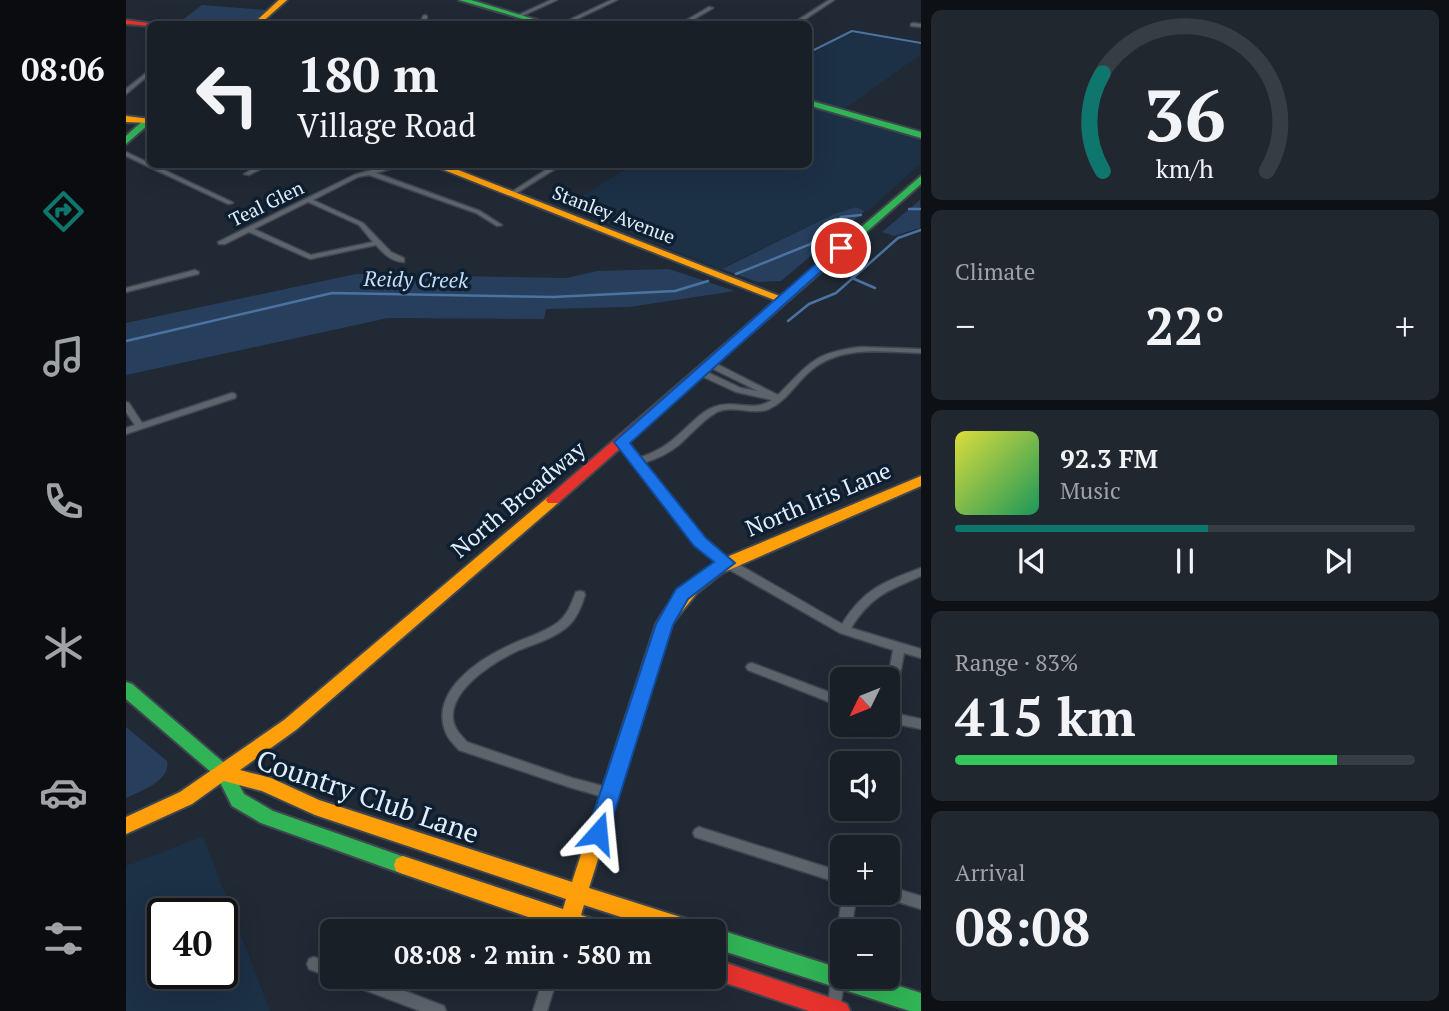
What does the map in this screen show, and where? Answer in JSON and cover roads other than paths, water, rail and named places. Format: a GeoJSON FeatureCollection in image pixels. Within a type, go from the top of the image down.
{"type":"FeatureCollection","features":[{"type":"Feature","properties":{"kind":"main road"},"geometry":{"type":"LineString","coordinates":[[259,21],[283,0]]}},
{"type":"Feature","properties":{"kind":"main road"},"geometry":{"type":"LineString","coordinates":[[463,0],[536,21]]}},
{"type":"Feature","properties":{"kind":"main road"},"geometry":{"type":"LineString","coordinates":[[126,22],[147,24]]}},
{"type":"Feature","properties":{"kind":"main road"},"geometry":{"type":"LineString","coordinates":[[812,103],[920,135]]}},
{"type":"Feature","properties":{"kind":"main road"},"geometry":{"type":"LineString","coordinates":[[126,119],[147,120]]}},
{"type":"Feature","properties":{"kind":"main road"},"geometry":{"type":"LineString","coordinates":[[126,141],[147,123]]}},
{"type":"Feature","properties":{"kind":"main road","name":"Stanley Avenue"},"geometry":{"type":"LineString","coordinates":[[443,168],[781,299]]}},
{"type":"Feature","properties":{"kind":"main road","name":"North Broadway"},"geometry":{"type":"LineString","coordinates":[[126,826],[186,798],[290,725],[621,442],[920,179]]}},
{"type":"Feature","properties":{"kind":"main road","name":"North Iris Lane"},"geometry":{"type":"LineString","coordinates":[[569,919],[664,624],[682,594],[705,575],[727,563],[920,480]]}},
{"type":"Feature","properties":{"kind":"main road"},"geometry":{"type":"LineString","coordinates":[[126,689],[224,773]]}},
{"type":"Feature","properties":{"kind":"main road","name":"Country Club Lane"},"geometry":{"type":"LineString","coordinates":[[224,773],[265,784],[315,807],[656,919]]}},
{"type":"Feature","properties":{"kind":"main road","name":"Country Club Lane"},"geometry":{"type":"LineString","coordinates":[[224,773],[238,800],[267,817],[548,919]]}},
{"type":"Feature","properties":{"kind":"main road"},"geometry":{"type":"LineString","coordinates":[[726,942],[830,974]]}},
{"type":"Feature","properties":{"kind":"main road"},"geometry":{"type":"LineString","coordinates":[[726,973],[837,1010]]}},
{"type":"Feature","properties":{"kind":"main road"},"geometry":{"type":"LineString","coordinates":[[874,989],[920,1004]]}},
{"type":"Feature","properties":{"kind":"street"},"geometry":{"type":"LineString","coordinates":[[518,16],[555,0]]}},
{"type":"Feature","properties":{"kind":"street"},"geometry":{"type":"LineString","coordinates":[[570,21],[615,0]]}},
{"type":"Feature","properties":{"kind":"street"},"geometry":{"type":"LineString","coordinates":[[800,21],[832,0]]}},
{"type":"Feature","properties":{"kind":"street"},"geometry":{"type":"LineString","coordinates":[[688,21],[711,8]]}},
{"type":"Feature","properties":{"kind":"street"},"geometry":{"type":"LineString","coordinates":[[424,21],[425,16]]}},
{"type":"Feature","properties":{"kind":"street"},"geometry":{"type":"LineString","coordinates":[[913,25],[920,26]]}},
{"type":"Feature","properties":{"kind":"street"},"geometry":{"type":"LineString","coordinates":[[126,92],[147,74]]}},
{"type":"Feature","properties":{"kind":"street"},"geometry":{"type":"LineString","coordinates":[[126,154],[147,164]]}},
{"type":"Feature","properties":{"kind":"street"},"geometry":{"type":"LineString","coordinates":[[156,168],[230,203]]}},
{"type":"Feature","properties":{"kind":"street"},"geometry":{"type":"LineString","coordinates":[[247,174],[259,168]]}},
{"type":"Feature","properties":{"kind":"street","name":"Teal Glen"},"geometry":{"type":"LineString","coordinates":[[222,243],[356,176],[388,168]]}},
{"type":"Feature","properties":{"kind":"street"},"geometry":{"type":"LineString","coordinates":[[510,195],[554,168]]}},
{"type":"Feature","properties":{"kind":"street"},"geometry":{"type":"LineString","coordinates":[[370,173],[478,212],[499,225]]}},
{"type":"Feature","properties":{"kind":"street"},"geometry":{"type":"LineString","coordinates":[[308,200],[360,224],[377,243],[401,260]]}},
{"type":"Feature","properties":{"kind":"street"},"geometry":{"type":"LineString","coordinates":[[249,229],[310,257],[377,243]]}},
{"type":"Feature","properties":{"kind":"street"},"geometry":{"type":"LineString","coordinates":[[126,290],[195,271]]}},
{"type":"Feature","properties":{"kind":"street"},"geometry":{"type":"LineString","coordinates":[[637,462],[668,451],[713,410],[728,406],[760,409],[778,398],[808,369],[828,356],[857,349],[920,351]]}},
{"type":"Feature","properties":{"kind":"street"},"geometry":{"type":"LineString","coordinates":[[705,368],[739,390],[778,398]]}},
{"type":"Feature","properties":{"kind":"street"},"geometry":{"type":"LineString","coordinates":[[126,431],[232,396]]}},
{"type":"Feature","properties":{"kind":"street"},"geometry":{"type":"LineString","coordinates":[[126,405],[139,425]]}},
{"type":"Feature","properties":{"kind":"street"},"geometry":{"type":"LineString","coordinates":[[621,442],[700,542],[727,563],[844,630],[920,654]]}},
{"type":"Feature","properties":{"kind":"street"},"geometry":{"type":"LineString","coordinates":[[844,630],[869,594],[920,572]]}},
{"type":"Feature","properties":{"kind":"street"},"geometry":{"type":"LineString","coordinates":[[580,596],[570,619],[552,632],[503,653],[466,680],[449,702],[445,718],[451,736],[463,746],[572,783],[611,793]]}},
{"type":"Feature","properties":{"kind":"street"},"geometry":{"type":"LineString","coordinates":[[896,667],[899,649]]}},
{"type":"Feature","properties":{"kind":"street"},"geometry":{"type":"LineString","coordinates":[[752,667],[830,697]]}},
{"type":"Feature","properties":{"kind":"street"},"geometry":{"type":"LineString","coordinates":[[900,720],[920,724]]}},
{"type":"Feature","properties":{"kind":"street"},"geometry":{"type":"LineString","coordinates":[[699,833],[830,874]]}},
{"type":"Feature","properties":{"kind":"street"},"geometry":{"type":"LineString","coordinates":[[900,896],[920,903]]}},
{"type":"Feature","properties":{"kind":"street"},"geometry":{"type":"LineString","coordinates":[[314,964],[320,966]]}},
{"type":"Feature","properties":{"kind":"street"},"geometry":{"type":"LineString","coordinates":[[381,989],[439,1011]]}},
{"type":"Feature","properties":{"kind":"street"},"geometry":{"type":"LineString","coordinates":[[540,1011],[547,989]]}},
{"type":"Feature","properties":{"kind":"street"},"geometry":{"type":"LineString","coordinates":[[837,1010],[838,989]]}},
{"type":"Feature","properties":{"kind":"waterway"},"geometry":{"type":"LineString","coordinates":[[812,51],[852,31],[921,43]]}},
{"type":"Feature","properties":{"kind":"waterway","name":"Reidy Creek"},"geometry":{"type":"LineString","coordinates":[[909,209],[921,209]]}},
{"type":"Feature","properties":{"kind":"waterway","name":"Reidy Creek"},"geometry":{"type":"LineString","coordinates":[[736,274],[823,239],[841,217],[861,215]]}},
{"type":"Feature","properties":{"kind":"waterway"},"geometry":{"type":"LineString","coordinates":[[853,278],[898,238],[921,230]]}},
{"type":"Feature","properties":{"kind":"waterway"},"geometry":{"type":"LineString","coordinates":[[788,321],[809,304],[836,293],[853,278]]}},
{"type":"Feature","properties":{"kind":"waterway"},"geometry":{"type":"LineString","coordinates":[[853,278],[875,288]]}},
{"type":"Feature","properties":{"kind":"waterway","name":"Reidy Creek"},"geometry":{"type":"LineString","coordinates":[[126,341],[332,293],[553,297],[675,291],[708,281]]}}]}
